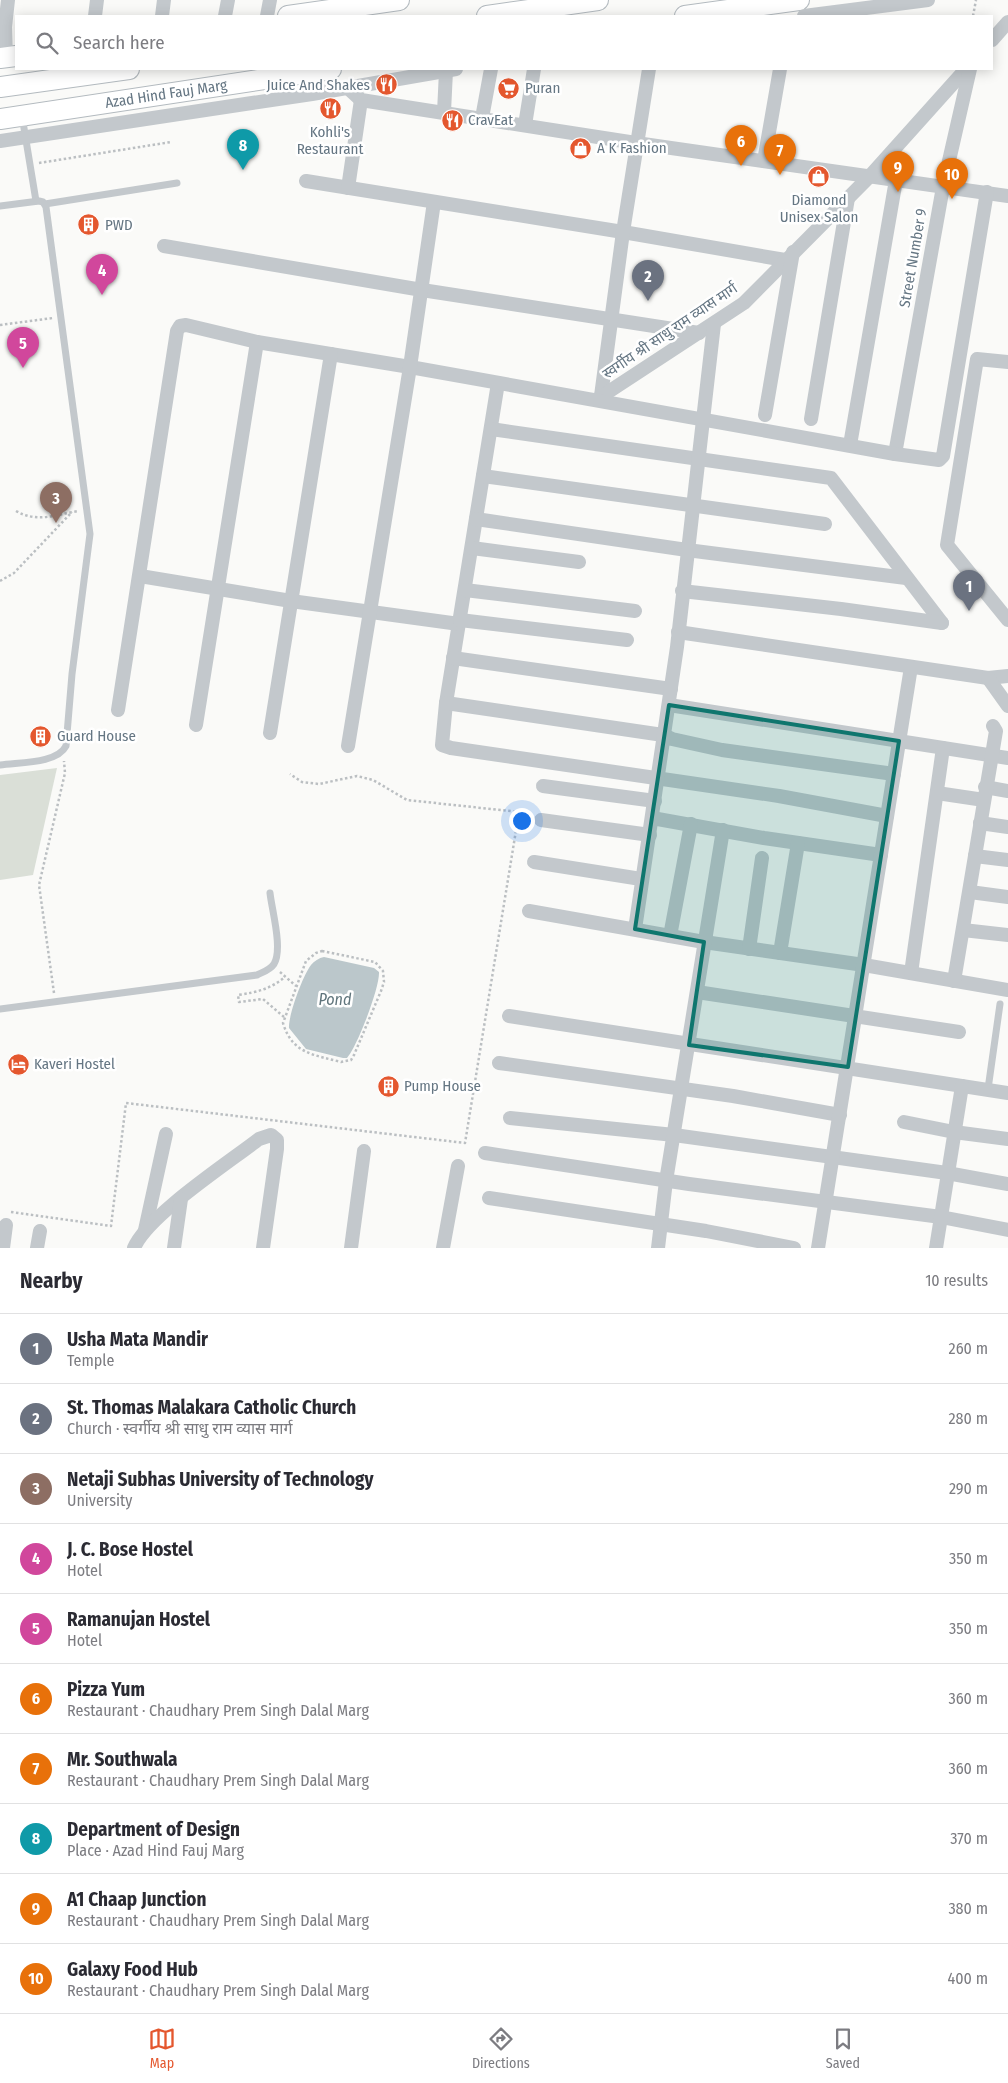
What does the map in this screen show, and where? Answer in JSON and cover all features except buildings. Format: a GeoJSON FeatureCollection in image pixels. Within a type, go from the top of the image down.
{"type":"FeatureCollection","features":[{"type":"Feature","properties":{"kind":"main road"},"geometry":{"type":"LineString","coordinates":[[291,15],[316,6],[399,0]]}},
{"type":"Feature","properties":{"kind":"main road"},"geometry":{"type":"LineString","coordinates":[[494,15],[598,0]]}},
{"type":"Feature","properties":{"kind":"main road"},"geometry":{"type":"LineString","coordinates":[[692,15],[799,0]]}},
{"type":"Feature","properties":{"kind":"main road","name":"Azad Hind Fauj Marg"},"geometry":{"type":"LineString","coordinates":[[0,88],[122,70]]}},
{"type":"Feature","properties":{"kind":"main road","name":"Azad Hind Fauj Marg"},"geometry":{"type":"LineString","coordinates":[[0,119],[324,70]]}},
{"type":"Feature","properties":{"kind":"street"},"geometry":{"type":"LineString","coordinates":[[7,57],[5,27],[8,0]]}},
{"type":"Feature","properties":{"kind":"street"},"geometry":{"type":"LineString","coordinates":[[94,15],[96,0]]}},
{"type":"Feature","properties":{"kind":"street"},"geometry":{"type":"LineString","coordinates":[[162,15],[164,0]]}},
{"type":"Feature","properties":{"kind":"street"},"geometry":{"type":"LineString","coordinates":[[226,15],[228,0]]}},
{"type":"Feature","properties":{"kind":"street"},"geometry":{"type":"LineString","coordinates":[[267,15],[270,0]]}},
{"type":"Feature","properties":{"kind":"street"},"geometry":{"type":"LineString","coordinates":[[812,15],[928,0]]}},
{"type":"Feature","properties":{"kind":"street"},"geometry":{"type":"LineString","coordinates":[[993,39],[1008,22]]}},
{"type":"Feature","properties":{"kind":"street"},"geometry":{"type":"LineString","coordinates":[[0,141],[348,88],[451,70],[444,112]]}},
{"type":"Feature","properties":{"kind":"street"},"geometry":{"type":"LineString","coordinates":[[482,118],[491,70]]}},
{"type":"Feature","properties":{"kind":"street"},"geometry":{"type":"LineString","coordinates":[[525,125],[534,70]]}},
{"type":"Feature","properties":{"kind":"street"},"geometry":{"type":"LineString","coordinates":[[599,398],[636,143],[649,70]]}},
{"type":"Feature","properties":{"kind":"street"},"geometry":{"type":"LineString","coordinates":[[764,161],[780,70]]}},
{"type":"Feature","properties":{"kind":"street","name":"स्वर्गीय श्री साधु राम व्यास मार्ग"},"geometry":{"type":"LineString","coordinates":[[599,398],[744,303],[870,176],[967,70]]}},
{"type":"Feature","properties":{"kind":"street","name":"Street Number 9"},"geometry":{"type":"LineString","coordinates":[[895,454],[943,187],[968,70]]}},
{"type":"Feature","properties":{"kind":"street"},"geometry":{"type":"LineString","coordinates":[[348,88],[360,100],[636,143],[1008,196]]}},
{"type":"Feature","properties":{"kind":"street"},"geometry":{"type":"LineString","coordinates":[[348,188],[360,100]]}},
{"type":"Feature","properties":{"kind":"street"},"geometry":{"type":"LineString","coordinates":[[850,445],[896,180]]}},
{"type":"Feature","properties":{"kind":"street"},"geometry":{"type":"LineString","coordinates":[[306,181],[623,232],[789,256],[765,415]]}},
{"type":"Feature","properties":{"kind":"street"},"geometry":{"type":"LineString","coordinates":[[118,710],[177,331],[180,326],[186,325],[257,342],[498,383],[599,398],[895,454],[940,460],[942,458],[987,192]]}},
{"type":"Feature","properties":{"kind":"street"},"geometry":{"type":"LineString","coordinates":[[811,419],[848,198]]}},
{"type":"Feature","properties":{"kind":"street"},"geometry":{"type":"LineString","coordinates":[[348,746],[410,367],[434,202]]}},
{"type":"Feature","properties":{"kind":"street"},"geometry":{"type":"LineString","coordinates":[[164,246],[422,290],[699,333]]}},
{"type":"Feature","properties":{"kind":"street"},"geometry":{"type":"LineString","coordinates":[[635,929],[641,879],[650,835],[663,735],[669,705],[714,324]]}},
{"type":"Feature","properties":{"kind":"street"},"geometry":{"type":"LineString","coordinates":[[196,725],[257,342]]}},
{"type":"Feature","properties":{"kind":"street"},"geometry":{"type":"LineString","coordinates":[[270,733],[331,354]]}},
{"type":"Feature","properties":{"kind":"street"},"geometry":{"type":"LineString","coordinates":[[1008,362],[976,359],[947,545],[1008,620]]}},
{"type":"Feature","properties":{"kind":"street"},"geometry":{"type":"LineString","coordinates":[[498,383],[446,703],[442,745],[445,747],[779,796],[887,816]]}},
{"type":"Feature","properties":{"kind":"street"},"geometry":{"type":"LineString","coordinates":[[491,429],[830,478],[942,623],[841,609],[682,591]]}},
{"type":"Feature","properties":{"kind":"street"},"geometry":{"type":"LineString","coordinates":[[483,476],[825,524]]}},
{"type":"Feature","properties":{"kind":"street"},"geometry":{"type":"LineString","coordinates":[[476,519],[687,550],[906,578]]}},
{"type":"Feature","properties":{"kind":"street"},"geometry":{"type":"LineString","coordinates":[[472,548],[579,562]]}},
{"type":"Feature","properties":{"kind":"street"},"geometry":{"type":"LineString","coordinates":[[140,576],[291,601],[627,640]]}},
{"type":"Feature","properties":{"kind":"street"},"geometry":{"type":"LineString","coordinates":[[465,590],[635,611]]}},
{"type":"Feature","properties":{"kind":"street"},"geometry":{"type":"LineString","coordinates":[[678,632],[988,678],[1008,676]]}},
{"type":"Feature","properties":{"kind":"street"},"geometry":{"type":"LineString","coordinates":[[453,658],[671,689]]}},
{"type":"Feature","properties":{"kind":"street"},"geometry":{"type":"LineString","coordinates":[[818,1248],[911,667]]}},
{"type":"Feature","properties":{"kind":"street"},"geometry":{"type":"LineString","coordinates":[[988,678],[1008,706]]}},
{"type":"Feature","properties":{"kind":"street"},"geometry":{"type":"LineString","coordinates":[[446,703],[663,735],[672,739],[722,750],[894,774]]}},
{"type":"Feature","properties":{"kind":"street"},"geometry":{"type":"LineString","coordinates":[[669,705],[1008,758]]}},
{"type":"Feature","properties":{"kind":"street"},"geometry":{"type":"LineString","coordinates":[[954,981],[996,731],[993,726]]}},
{"type":"Feature","properties":{"kind":"street"},"geometry":{"type":"LineString","coordinates":[[911,973],[943,748]]}},
{"type":"Feature","properties":{"kind":"street"},"geometry":{"type":"LineString","coordinates":[[542,786],[655,802]]}},
{"type":"Feature","properties":{"kind":"street"},"geometry":{"type":"LineString","coordinates":[[937,793],[984,794],[1008,791]]}},
{"type":"Feature","properties":{"kind":"street"},"geometry":{"type":"LineString","coordinates":[[652,818],[881,855]]}},
{"type":"Feature","properties":{"kind":"street"},"geometry":{"type":"LineString","coordinates":[[540,820],[650,835]]}},
{"type":"Feature","properties":{"kind":"street"},"geometry":{"type":"LineString","coordinates":[[980,823],[1008,827]]}},
{"type":"Feature","properties":{"kind":"street"},"geometry":{"type":"LineString","coordinates":[[670,936],[691,824]]}},
{"type":"Feature","properties":{"kind":"street"},"geometry":{"type":"LineString","coordinates":[[658,1248],[666,1181],[724,830]]}},
{"type":"Feature","properties":{"kind":"street"},"geometry":{"type":"LineString","coordinates":[[780,953],[798,843]]}},
{"type":"Feature","properties":{"kind":"street"},"geometry":{"type":"LineString","coordinates":[[975,856],[1008,860]]}},
{"type":"Feature","properties":{"kind":"street"},"geometry":{"type":"LineString","coordinates":[[749,948],[762,858]]}},
{"type":"Feature","properties":{"kind":"street"},"geometry":{"type":"LineString","coordinates":[[534,862],[641,879]]}},
{"type":"Feature","properties":{"kind":"street"},"geometry":{"type":"LineString","coordinates":[[970,892],[1008,897]]}},
{"type":"Feature","properties":{"kind":"street"},"geometry":{"type":"LineString","coordinates":[[529,911],[704,942],[864,965],[1008,990]]}},
{"type":"Feature","properties":{"kind":"street"},"geometry":{"type":"LineString","coordinates":[[963,930],[1008,935]]}},
{"type":"Feature","properties":{"kind":"street"},"geometry":{"type":"LineString","coordinates":[[697,992],[959,1032]]}},
{"type":"Feature","properties":{"kind":"street"},"geometry":{"type":"LineString","coordinates":[[509,1016],[689,1045],[1008,1092]]}},
{"type":"Feature","properties":{"kind":"street"},"geometry":{"type":"LineString","coordinates":[[499,1063],[733,1096],[840,1115]]}},
{"type":"Feature","properties":{"kind":"street"},"geometry":{"type":"LineString","coordinates":[[936,1248],[962,1086]]}},
{"type":"Feature","properties":{"kind":"street"},"geometry":{"type":"LineString","coordinates":[[510,1118],[674,1135],[947,1173],[1008,1184]]}},
{"type":"Feature","properties":{"kind":"street"},"geometry":{"type":"LineString","coordinates":[[904,1122],[954,1132],[1008,1139]]}},
{"type":"Feature","properties":{"kind":"street"},"geometry":{"type":"LineString","coordinates":[[145,1230],[166,1134]]}},
{"type":"Feature","properties":{"kind":"street"},"geometry":{"type":"LineString","coordinates":[[134,1248],[145,1230],[181,1199],[259,1139],[271,1135],[275,1137],[276,1150],[263,1248]]}},
{"type":"Feature","properties":{"kind":"street"},"geometry":{"type":"LineString","coordinates":[[351,1248],[364,1151]]}},
{"type":"Feature","properties":{"kind":"street"},"geometry":{"type":"LineString","coordinates":[[485,1153],[666,1181],[941,1217],[1008,1230]]}},
{"type":"Feature","properties":{"kind":"street"},"geometry":{"type":"LineString","coordinates":[[443,1248],[458,1166]]}},
{"type":"Feature","properties":{"kind":"street"},"geometry":{"type":"LineString","coordinates":[[489,1198],[794,1248]]}},
{"type":"Feature","properties":{"kind":"street"},"geometry":{"type":"LineString","coordinates":[[174,1248],[181,1199]]}},
{"type":"Feature","properties":{"kind":"street"},"geometry":{"type":"LineString","coordinates":[[3,1248],[8,1219]]}},
{"type":"Feature","properties":{"kind":"street"},"geometry":{"type":"LineString","coordinates":[[37,1248],[40,1231]]}},
{"type":"Feature","properties":{"kind":"lane"},"geometry":{"type":"LineString","coordinates":[[22,116],[27,137],[36,201]]}},
{"type":"Feature","properties":{"kind":"lane"},"geometry":{"type":"LineString","coordinates":[[0,206],[36,201],[45,204],[177,183]]}},
{"type":"Feature","properties":{"kind":"lane"},"geometry":{"type":"LineString","coordinates":[[0,765],[51,758],[63,752],[90,543],[62,317],[45,204]]}},
{"type":"Feature","properties":{"kind":"lane"},"geometry":{"type":"LineString","coordinates":[[0,1009],[257,975],[273,966],[276,958],[277,948],[270,893]]}},
{"type":"Feature","properties":{"kind":"lane"},"geometry":{"type":"LineString","coordinates":[[988,1089],[1000,1004]]}},
{"type":"Feature","properties":{"kind":"path"},"geometry":{"type":"LineString","coordinates":[[973,15],[976,0]]}},
{"type":"Feature","properties":{"kind":"path"},"geometry":{"type":"LineString","coordinates":[[31,164],[171,142]]}},
{"type":"Feature","properties":{"kind":"path"},"geometry":{"type":"LineString","coordinates":[[0,326],[62,317]]}},
{"type":"Feature","properties":{"kind":"path"},"geometry":{"type":"LineString","coordinates":[[16,511],[31,518],[87,510]]}},
{"type":"Feature","properties":{"kind":"path"},"geometry":{"type":"LineString","coordinates":[[0,581],[14,573],[72,512]]}},
{"type":"Feature","properties":{"kind":"path"},"geometry":{"type":"LineString","coordinates":[[55,1001],[39,885],[65,773],[63,752]]}},
{"type":"Feature","properties":{"kind":"path"},"geometry":{"type":"LineString","coordinates":[[8,1219],[111,1226],[126,1103],[465,1143],[519,812],[408,800],[373,780],[357,776],[319,784],[302,782],[290,774]]}},
{"type":"Feature","properties":{"kind":"path"},"geometry":{"type":"LineString","coordinates":[[322,951],[375,962],[381,967],[384,976],[381,991],[354,1055],[347,1061],[341,1062],[302,1051],[285,1030],[284,1017],[306,961],[316,953],[322,951]]}},
{"type":"Feature","properties":{"kind":"path"},"geometry":{"type":"LineString","coordinates":[[284,1017],[263,999],[239,1002],[238,995],[262,991],[285,977],[296,986]]}},
{"type":"Feature","properties":{"kind":"highlighted area"},"geometry":{"type":"Polygon","coordinates":[[[669,705],[899,741],[848,1067],[689,1045],[704,942],[635,929],[669,705]]]}},
{"type":"Feature","properties":{"kind":"shaded area"},"geometry":{"type":"Polygon","coordinates":[[[57,768],[33,875],[0,880],[0,775],[57,768]]]}},
{"type":"Feature","properties":{"kind":"water","name":"Pond"},"geometry":{"type":"Polygon","coordinates":[[[324,957],[374,968],[379,972],[376,990],[367,1016],[347,1058],[306,1049],[289,1028],[293,1005],[304,977],[312,964],[324,957]]]}},
{"type":"Feature","properties":{"kind":"place","name":"Juice And Shakes"},"geometry":{"type":"Point","coordinates":[386,85]}},
{"type":"Feature","properties":{"kind":"place","name":"Puran"},"geometry":{"type":"Point","coordinates":[509,88]}},
{"type":"Feature","properties":{"kind":"place","name":"Kohli's Restaurant"},"geometry":{"type":"Point","coordinates":[330,109]}},
{"type":"Feature","properties":{"kind":"place","name":"CravEat"},"geometry":{"type":"Point","coordinates":[452,120]}},
{"type":"Feature","properties":{"kind":"place","name":"A K Fashion"},"geometry":{"type":"Point","coordinates":[581,148]}},
{"type":"Feature","properties":{"kind":"place","name":"Pizza Yum"},"geometry":{"type":"Point","coordinates":[741,166]}},
{"type":"Feature","properties":{"kind":"place","name":"Department of Design"},"geometry":{"type":"Point","coordinates":[243,170]}},
{"type":"Feature","properties":{"kind":"place","name":"Mr. Southwala"},"geometry":{"type":"Point","coordinates":[780,175]}},
{"type":"Feature","properties":{"kind":"place","name":"Diamond Unisex Salon"},"geometry":{"type":"Point","coordinates":[819,177]}},
{"type":"Feature","properties":{"kind":"place","name":"A1 Chaap Junction"},"geometry":{"type":"Point","coordinates":[898,192]}},
{"type":"Feature","properties":{"kind":"place","name":"Galaxy Food Hub"},"geometry":{"type":"Point","coordinates":[952,199]}},
{"type":"Feature","properties":{"kind":"place","name":"PWD"},"geometry":{"type":"Point","coordinates":[89,225]}},
{"type":"Feature","properties":{"kind":"place","name":"J. C. Bose Hostel"},"geometry":{"type":"Point","coordinates":[102,295]}},
{"type":"Feature","properties":{"kind":"place","name":"St. Thomas Malakara Catholic Church"},"geometry":{"type":"Point","coordinates":[648,301]}},
{"type":"Feature","properties":{"kind":"place","name":"Ramanujan Hostel"},"geometry":{"type":"Point","coordinates":[23,368]}},
{"type":"Feature","properties":{"kind":"place","name":"Netaji Subhas University of Technology"},"geometry":{"type":"Point","coordinates":[56,523]}},
{"type":"Feature","properties":{"kind":"place","name":"Usha Mata Mandir"},"geometry":{"type":"Point","coordinates":[969,611]}},
{"type":"Feature","properties":{"kind":"place","name":"Guard House"},"geometry":{"type":"Point","coordinates":[41,736]}},
{"type":"Feature","properties":{"kind":"place","name":"Kaveri Hostel"},"geometry":{"type":"Point","coordinates":[18,1064]}},
{"type":"Feature","properties":{"kind":"place","name":"Pump House"},"geometry":{"type":"Point","coordinates":[388,1086]}}]}
